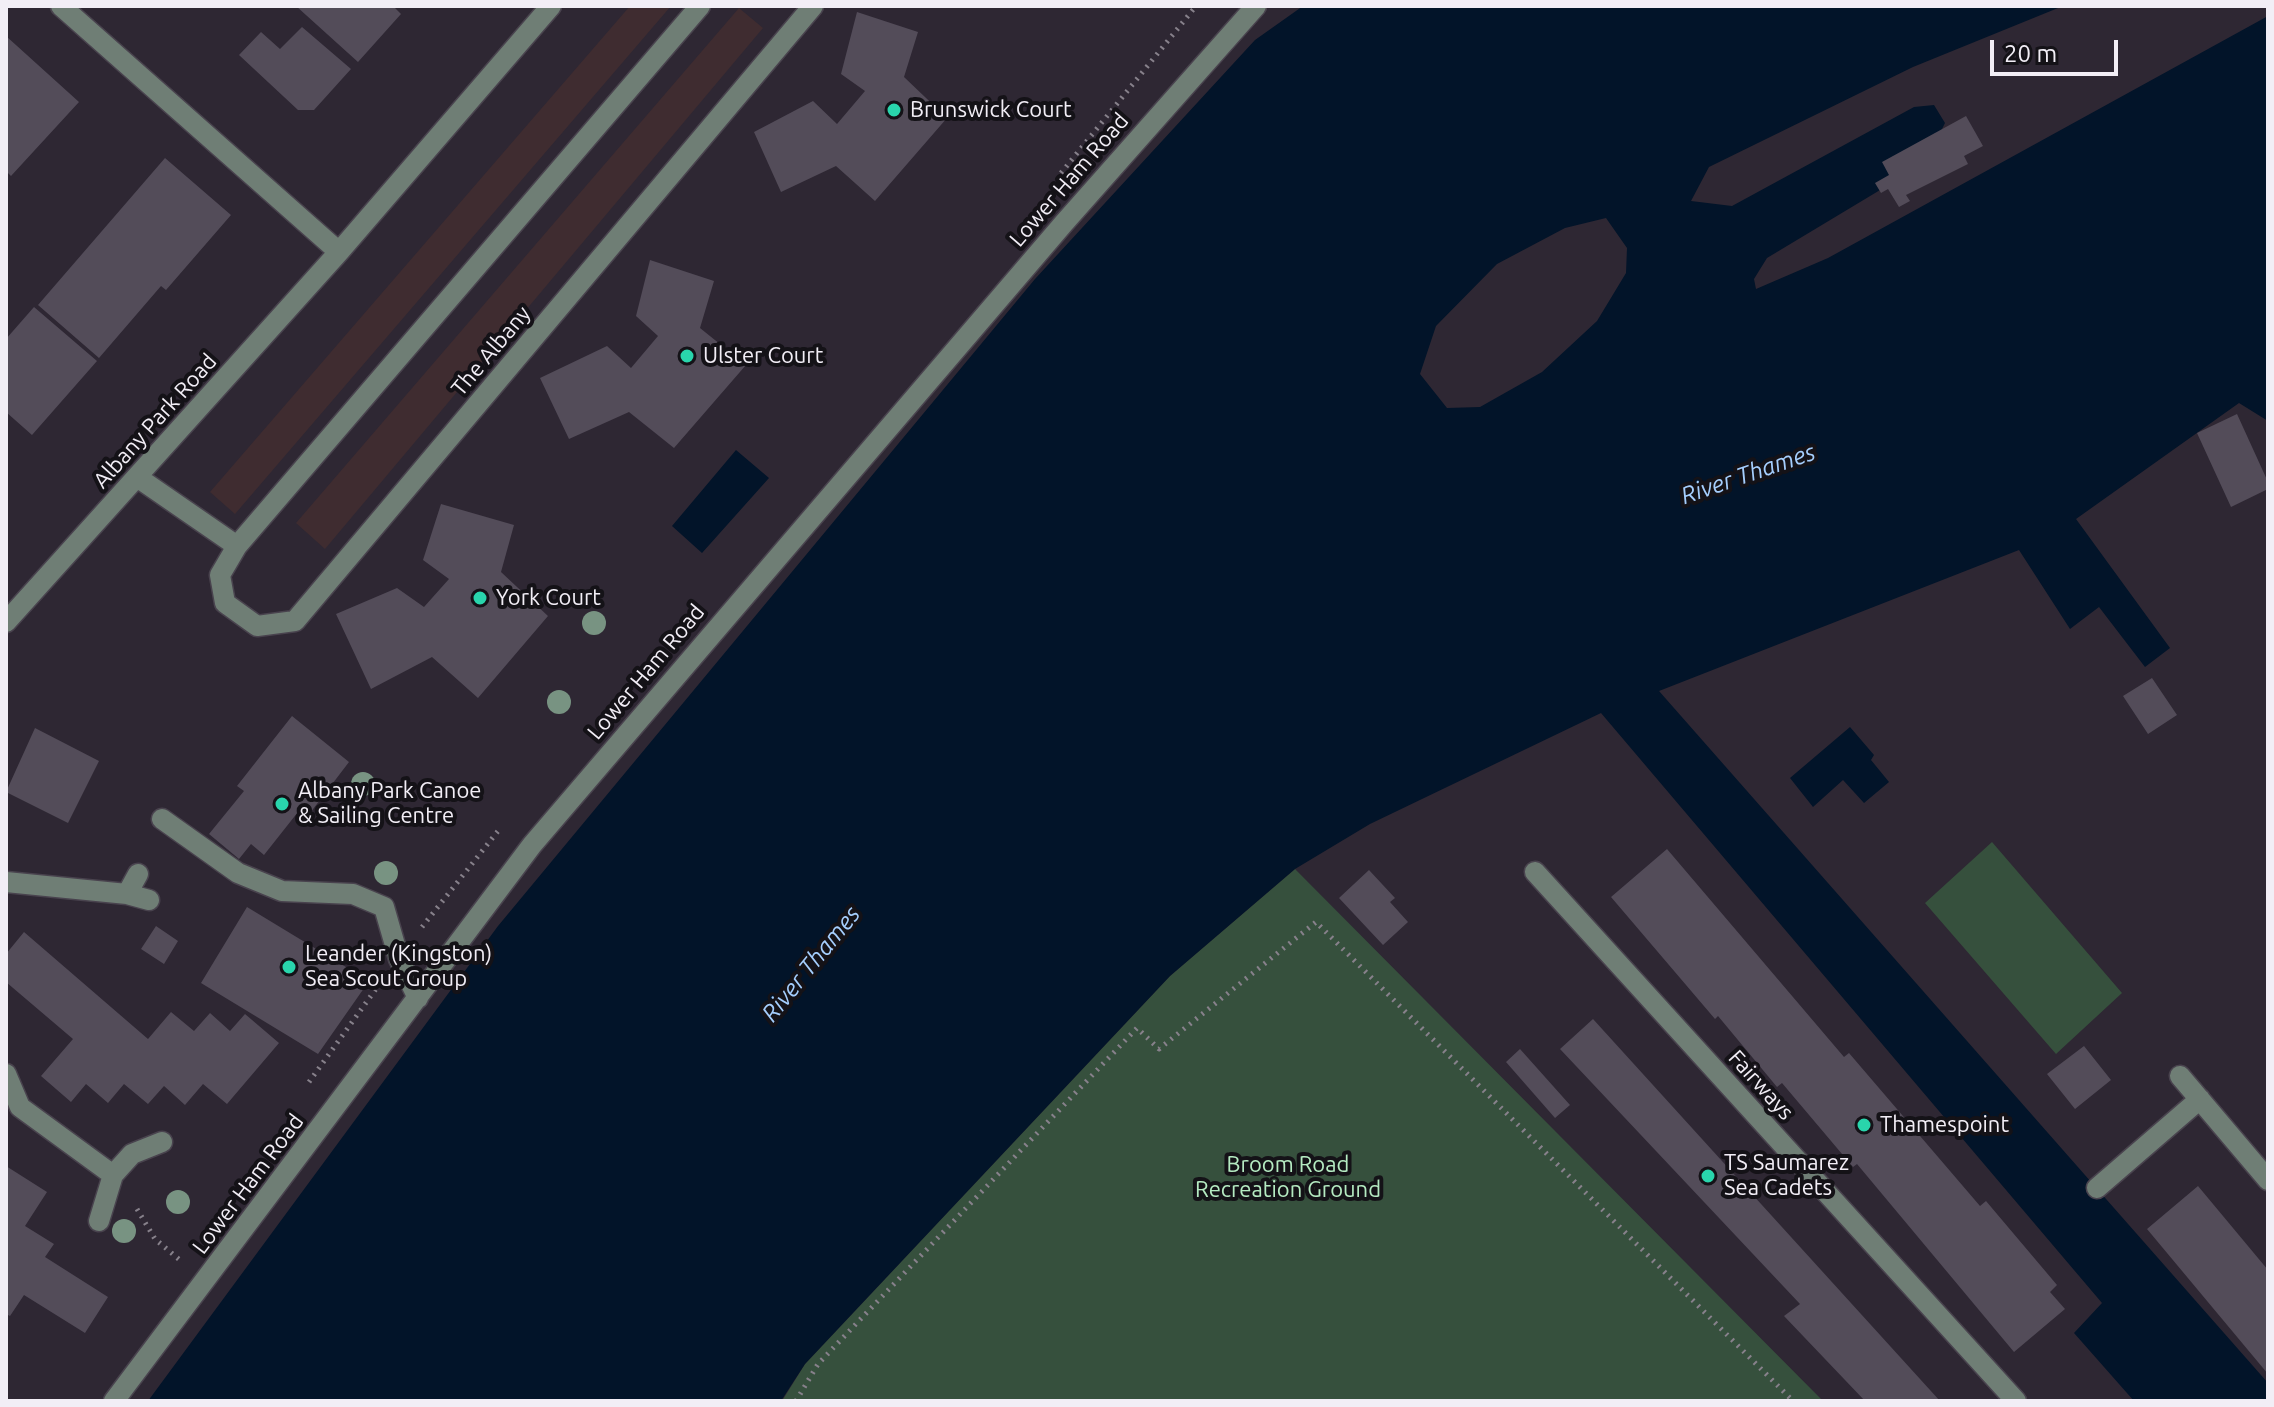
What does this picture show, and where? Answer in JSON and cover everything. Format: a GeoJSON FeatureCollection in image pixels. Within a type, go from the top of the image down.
{"type":"FeatureCollection","features":[{"type":"Feature","properties":{"kind":"street"},"geometry":{"type":"LineString","coordinates":[[61,6],[339,252]]}},
{"type":"Feature","properties":{"kind":"street","name":"Albany Park Road"},"geometry":{"type":"LineString","coordinates":[[6,622],[339,252],[551,6]]}},
{"type":"Feature","properties":{"kind":"street","name":"The Albany"},"geometry":{"type":"LineString","coordinates":[[700,6],[237,546],[220,575],[225,603],[257,626],[295,621],[813,6]]}},
{"type":"Feature","properties":{"kind":"street","name":"Lower Ham Road"},"geometry":{"type":"LineString","coordinates":[[114,1401],[532,845],[705,639],[1256,6]]}},
{"type":"Feature","properties":{"kind":"street"},"geometry":{"type":"LineString","coordinates":[[137,477],[237,546]]}},
{"type":"Feature","properties":{"kind":"street"},"geometry":{"type":"LineString","coordinates":[[162,819],[238,873],[282,891],[353,894],[384,907],[399,959],[418,998]]}},
{"type":"Feature","properties":{"kind":"street","name":"Fairways"},"geometry":{"type":"LineString","coordinates":[[1535,872],[2016,1401]]}},
{"type":"Feature","properties":{"kind":"street"},"geometry":{"type":"LineString","coordinates":[[127,894],[138,874]]}},
{"type":"Feature","properties":{"kind":"street"},"geometry":{"type":"LineString","coordinates":[[6,882],[127,894],[149,900]]}},
{"type":"Feature","properties":{"kind":"street"},"geometry":{"type":"LineString","coordinates":[[6,1074],[20,1107],[113,1175]]}},
{"type":"Feature","properties":{"kind":"street"},"geometry":{"type":"LineString","coordinates":[[2180,1076],[2268,1180]]}},
{"type":"Feature","properties":{"kind":"street"},"geometry":{"type":"LineString","coordinates":[[2097,1188],[2200,1099]]}},
{"type":"Feature","properties":{"kind":"street"},"geometry":{"type":"LineString","coordinates":[[99,1221],[113,1175],[132,1154],[162,1142]]}},
{"type":"Feature","properties":{"kind":"path"},"geometry":{"type":"LineString","coordinates":[[796,1401],[818,1364],[1137,1028],[1159,1049],[1316,922],[1793,1401]]}},
{"type":"Feature","properties":{"kind":"path"},"geometry":{"type":"LineString","coordinates":[[306,1087],[399,959]]}},
{"type":"Feature","properties":{"kind":"path"},"geometry":{"type":"LineString","coordinates":[[113,1175],[155,1239],[181,1261]]}},
{"type":"Feature","properties":{"kind":"shaded area"},"geometry":{"type":"Polygon","coordinates":[[[630,6],[671,6],[235,514],[210,492],[630,6]]]}},
{"type":"Feature","properties":{"kind":"shaded area"},"geometry":{"type":"Polygon","coordinates":[[[739,8],[763,28],[325,549],[296,523],[739,8]]]}},
{"type":"Feature","properties":{"kind":"green space"},"geometry":{"type":"Polygon","coordinates":[[[1992,842],[2122,993],[2056,1054],[1925,903],[1992,842]]]}},
{"type":"Feature","properties":{"kind":"green space","name":"Broom Road Recreation Ground"},"geometry":{"type":"Polygon","coordinates":[[[1295,869],[1823,1401],[782,1401],[805,1364],[1170,976],[1295,869]]]}},
{"type":"Feature","properties":{"kind":"water","name":"River Thames"},"geometry":{"type":"Polygon","coordinates":[[[1303,6],[2063,6],[1913,67],[1709,167],[1691,201],[1732,206],[1914,107],[1934,105],[1945,123],[1925,163],[1767,258],[1754,279],[1756,289],[1828,258],[2268,16],[2268,421],[2239,403],[2076,519],[2170,648],[2145,667],[2099,607],[2070,629],[2019,550],[1659,691],[2268,1383],[2268,1401],[2134,1401],[2074,1333],[2102,1303],[1601,713],[1370,824],[1295,869],[1170,976],[805,1364],[781,1401],[148,1401],[498,926],[1035,279],[1255,40],[1303,6]],[[1606,218],[1565,228],[1497,264],[1436,326],[1420,374],[1447,408],[1480,407],[1542,372],[1597,321],[1626,273],[1627,248],[1606,218]]]}},
{"type":"Feature","properties":{"kind":"water"},"geometry":{"type":"Polygon","coordinates":[[[736,450],[769,478],[702,553],[672,526],[736,450]]]}},
{"type":"Feature","properties":{"kind":"water"},"geometry":{"type":"Polygon","coordinates":[[[1850,727],[1874,755],[1871,760],[1889,782],[1864,803],[1843,780],[1813,807],[1790,778],[1850,727]]]}},
{"type":"Feature","properties":{"kind":"building"},"geometry":{"type":"Polygon","coordinates":[[[296,6],[393,6],[401,14],[358,62],[296,6]]]}},
{"type":"Feature","properties":{"kind":"building","name":"Brunswick Court"},"geometry":{"type":"Polygon","coordinates":[[[857,12],[918,32],[904,77],[947,118],[875,201],[836,166],[781,192],[754,132],[813,101],[837,124],[865,91],[841,74],[857,12]]]}},
{"type":"Feature","properties":{"kind":"building"},"geometry":{"type":"Polygon","coordinates":[[[302,27],[351,69],[314,110],[298,110],[239,55],[261,32],[280,49],[302,27]]]}},
{"type":"Feature","properties":{"kind":"building"},"geometry":{"type":"Polygon","coordinates":[[[6,36],[79,102],[11,176],[6,171],[6,36]]]}},
{"type":"Feature","properties":{"kind":"building"},"geometry":{"type":"Polygon","coordinates":[[[1966,116],[1983,146],[1964,156],[1968,164],[1906,195],[1910,201],[1899,207],[1888,189],[1881,193],[1875,183],[1889,175],[1882,162],[1966,116]]]}},
{"type":"Feature","properties":{"kind":"building"},"geometry":{"type":"Polygon","coordinates":[[[165,158],[231,215],[166,290],[161,286],[99,358],[38,305],[165,158]]]}},
{"type":"Feature","properties":{"kind":"building","name":"Ulster Court"},"geometry":{"type":"Polygon","coordinates":[[[650,260],[714,281],[700,328],[746,365],[674,448],[629,412],[569,439],[540,378],[607,346],[631,368],[658,336],[636,316],[650,260]]]}},
{"type":"Feature","properties":{"kind":"building"},"geometry":{"type":"Polygon","coordinates":[[[34,307],[97,361],[32,435],[6,412],[6,339],[34,307]]]}},
{"type":"Feature","properties":{"kind":"building"},"geometry":{"type":"Polygon","coordinates":[[[2237,414],[2268,482],[2268,489],[2231,507],[2197,433],[2237,414]]]}},
{"type":"Feature","properties":{"kind":"building","name":"York Court"},"geometry":{"type":"Polygon","coordinates":[[[441,504],[514,525],[501,572],[548,616],[478,698],[432,657],[371,689],[336,614],[397,588],[424,607],[449,579],[423,560],[441,504]]]}},
{"type":"Feature","properties":{"kind":"building"},"geometry":{"type":"Polygon","coordinates":[[[2152,678],[2177,715],[2148,734],[2123,696],[2152,678]]]}},
{"type":"Feature","properties":{"kind":"building"},"geometry":{"type":"Polygon","coordinates":[[[292,716],[349,762],[307,817],[298,812],[264,855],[251,844],[239,859],[209,834],[244,791],[237,786],[292,716]]]}},
{"type":"Feature","properties":{"kind":"building"},"geometry":{"type":"Polygon","coordinates":[[[35,728],[99,761],[68,823],[6,792],[35,728]]]}},
{"type":"Feature","properties":{"kind":"building","name":"Thamespoint"},"geometry":{"type":"Polygon","coordinates":[[[1667,849],[1844,1057],[1849,1053],[1980,1206],[1986,1201],[2057,1285],[2050,1292],[2065,1309],[2014,1352],[1857,1164],[1853,1167],[1782,1083],[1777,1087],[1611,897],[1667,849]]]}},
{"type":"Feature","properties":{"kind":"building"},"geometry":{"type":"Polygon","coordinates":[[[1369,870],[1395,898],[1390,902],[1408,922],[1383,945],[1339,898],[1369,870]]]}},
{"type":"Feature","properties":{"kind":"building"},"geometry":{"type":"Polygon","coordinates":[[[247,907],[369,981],[318,1054],[201,983],[247,907]]]}},
{"type":"Feature","properties":{"kind":"building"},"geometry":{"type":"Polygon","coordinates":[[[156,926],[178,941],[164,964],[141,949],[156,926]]]}},
{"type":"Feature","properties":{"kind":"building"},"geometry":{"type":"Polygon","coordinates":[[[24,932],[148,1039],[171,1012],[194,1031],[210,1013],[230,1031],[245,1014],[279,1043],[227,1104],[203,1084],[185,1105],[164,1086],[148,1104],[124,1084],[108,1103],[86,1084],[71,1102],[41,1076],[73,1039],[6,982],[6,954],[24,932]]]}},
{"type":"Feature","properties":{"kind":"building","name":"TS Saumarez Sea Cadets"},"geometry":{"type":"Polygon","coordinates":[[[1593,1019],[1940,1401],[1865,1401],[1784,1316],[1800,1304],[1560,1049],[1593,1019]]]}},
{"type":"Feature","properties":{"kind":"building"},"geometry":{"type":"Polygon","coordinates":[[[2084,1046],[2111,1080],[2075,1109],[2047,1074],[2084,1046]]]}},
{"type":"Feature","properties":{"kind":"building"},"geometry":{"type":"Polygon","coordinates":[[[1520,1049],[1570,1105],[1555,1118],[1506,1062],[1520,1049]]]}},
{"type":"Feature","properties":{"kind":"building"},"geometry":{"type":"Polygon","coordinates":[[[6,1166],[47,1192],[25,1226],[54,1244],[45,1257],[108,1297],[85,1333],[24,1295],[10,1316],[6,1314],[6,1166]]]}},
{"type":"Feature","properties":{"kind":"building"},"geometry":{"type":"Polygon","coordinates":[[[2198,1186],[2268,1270],[2268,1374],[2147,1229],[2198,1186]]]}},
{"type":"Feature","properties":{"kind":"place","name":"Brunswick Court"},"geometry":{"type":"Point","coordinates":[894,110]}},
{"type":"Feature","properties":{"kind":"place","name":"Ulster Court"},"geometry":{"type":"Point","coordinates":[687,356]}},
{"type":"Feature","properties":{"kind":"place","name":"York Court"},"geometry":{"type":"Point","coordinates":[480,598]}},
{"type":"Feature","properties":{"kind":"place","name":"Albany Park Canoe & Sailing Centre"},"geometry":{"type":"Point","coordinates":[282,804]}},
{"type":"Feature","properties":{"kind":"place","name":"Leander (Kingston) Sea Scout Group"},"geometry":{"type":"Point","coordinates":[289,967]}},
{"type":"Feature","properties":{"kind":"place","name":"Thamespoint"},"geometry":{"type":"Point","coordinates":[1864,1125]}},
{"type":"Feature","properties":{"kind":"place","name":"TS Saumarez Sea Cadets"},"geometry":{"type":"Point","coordinates":[1708,1176]}}]}
